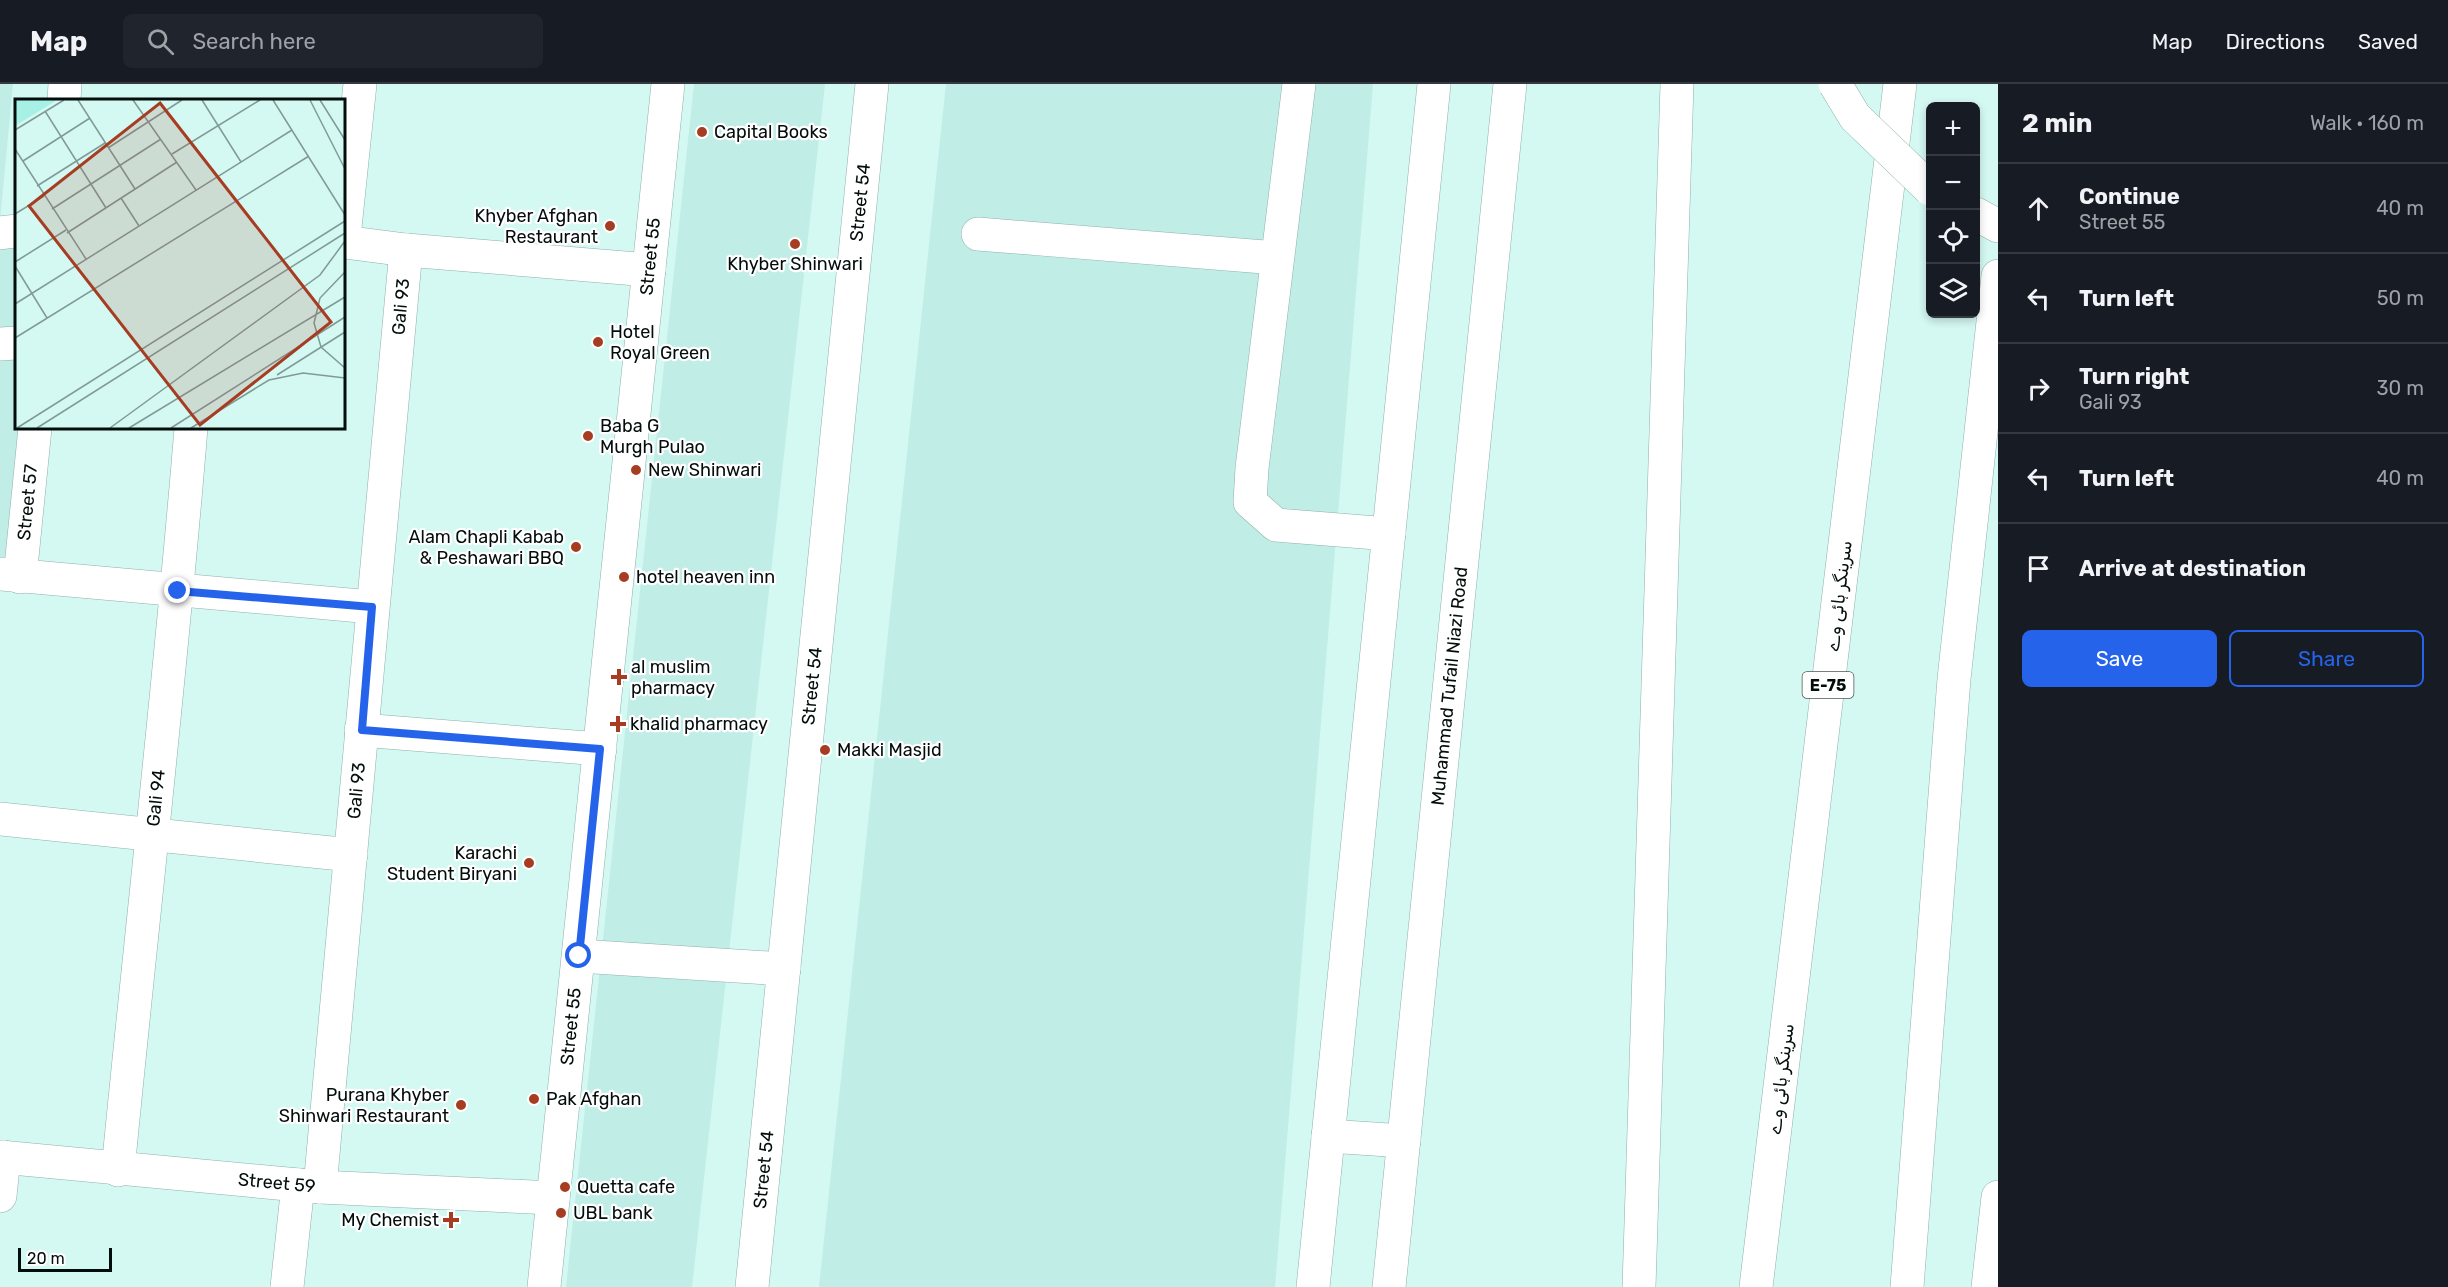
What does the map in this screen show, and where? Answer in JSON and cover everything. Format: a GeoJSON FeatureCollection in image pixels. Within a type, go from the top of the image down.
{"type":"FeatureCollection","features":[{"type":"Feature","properties":{"kind":"main road"},"geometry":{"type":"LineString","coordinates":[[64,99],[65,84]]}},
{"type":"Feature","properties":{"kind":"main road"},"geometry":{"type":"LineString","coordinates":[[345,227],[360,84]]}},
{"type":"Feature","properties":{"kind":"main road","name":"Street 55"},"geometry":{"type":"LineString","coordinates":[[544,1287],[668,84]]}},
{"type":"Feature","properties":{"kind":"main road","name":"Street 54"},"geometry":{"type":"LineString","coordinates":[[752,1287],[872,84]]}},
{"type":"Feature","properties":{"kind":"main road"},"geometry":{"type":"LineString","coordinates":[[1299,84],[1276,258],[1250,502],[1276,525],[1389,534]]}},
{"type":"Feature","properties":{"kind":"main road"},"geometry":{"type":"LineString","coordinates":[[1313,1287],[1434,84]]}},
{"type":"Feature","properties":{"kind":"main road","name":"Muhammad Tufail Niazi Road"},"geometry":{"type":"LineString","coordinates":[[1389,1287],[1510,84]]}},
{"type":"Feature","properties":{"kind":"main road"},"geometry":{"type":"LineString","coordinates":[[1639,1287],[1677,84]]}},
{"type":"Feature","properties":{"kind":"main road"},"geometry":{"type":"LineString","coordinates":[[1835,84],[1854,117],[1926,185]]}},
{"type":"Feature","properties":{"kind":"main road","name":"سرینگر ہائی وے"},"geometry":{"type":"LineString","coordinates":[[1756,1287],[1900,84]]}},
{"type":"Feature","properties":{"kind":"main road"},"geometry":{"type":"LineString","coordinates":[[1980,216],[1998,226]]}},
{"type":"Feature","properties":{"kind":"main road"},"geometry":{"type":"LineString","coordinates":[[0,233],[15,231]]}},
{"type":"Feature","properties":{"kind":"main road"},"geometry":{"type":"LineString","coordinates":[[978,234],[1276,258]]}},
{"type":"Feature","properties":{"kind":"main road"},"geometry":{"type":"LineString","coordinates":[[345,242],[406,250],[650,270]]}},
{"type":"Feature","properties":{"kind":"main road","name":"Gali 93"},"geometry":{"type":"LineString","coordinates":[[287,1287],[309,1186],[351,855],[406,250]]}},
{"type":"Feature","properties":{"kind":"main road"},"geometry":{"type":"LineString","coordinates":[[1906,1287],[1954,679],[1998,276]]}},
{"type":"Feature","properties":{"kind":"main road"},"geometry":{"type":"LineString","coordinates":[[0,344],[15,343]]}},
{"type":"Feature","properties":{"kind":"main road","name":"Street 57"},"geometry":{"type":"LineString","coordinates":[[10,576],[13,529],[35,429]]}},
{"type":"Feature","properties":{"kind":"main road","name":"Gali 94"},"geometry":{"type":"LineString","coordinates":[[118,1170],[151,834],[178,591],[191,429]]}},
{"type":"Feature","properties":{"kind":"main road"},"geometry":{"type":"LineString","coordinates":[[10,576],[372,607]]}},
{"type":"Feature","properties":{"kind":"main road"},"geometry":{"type":"LineString","coordinates":[[362,730],[600,749]]}},
{"type":"Feature","properties":{"kind":"main road"},"geometry":{"type":"LineString","coordinates":[[0,819],[351,855]]}},
{"type":"Feature","properties":{"kind":"main road"},"geometry":{"type":"LineString","coordinates":[[579,956],[784,969]]}},
{"type":"Feature","properties":{"kind":"main road"},"geometry":{"type":"LineString","coordinates":[[1328,1136],[1404,1141]]}},
{"type":"Feature","properties":{"kind":"main road"},"geometry":{"type":"LineString","coordinates":[[0,1196],[2,1157]]}},
{"type":"Feature","properties":{"kind":"main road","name":"Street 59"},"geometry":{"type":"LineString","coordinates":[[2,1157],[118,1170],[309,1186],[554,1198]]}},
{"type":"Feature","properties":{"kind":"main road"},"geometry":{"type":"LineString","coordinates":[[1988,1287],[1998,1197]]}},
{"type":"Feature","properties":{"kind":"shaded area"},"geometry":{"type":"Polygon","coordinates":[[[0,84],[13,84],[0,220],[0,84]]]}},
{"type":"Feature","properties":{"kind":"shaded area"},"geometry":{"type":"Polygon","coordinates":[[[694,84],[825,84],[692,1287],[566,1287],[694,84]]]}},
{"type":"Feature","properties":{"kind":"shaded area"},"geometry":{"type":"Polygon","coordinates":[[[946,84],[1373,84],[1275,1287],[819,1287],[946,84]]]}},
{"type":"Feature","properties":{"kind":"shaded area"},"geometry":{"type":"Polygon","coordinates":[[[0,245],[15,246],[15,429],[25,429],[18,563],[0,561],[0,245]]]}},
{"type":"Feature","properties":{"kind":"place","name":"Capital Books"},"geometry":{"type":"Point","coordinates":[702,132]}},
{"type":"Feature","properties":{"kind":"place","name":"Khyber Afghan Restaurant"},"geometry":{"type":"Point","coordinates":[610,226]}},
{"type":"Feature","properties":{"kind":"place","name":"Khyber Shinwari"},"geometry":{"type":"Point","coordinates":[795,244]}},
{"type":"Feature","properties":{"kind":"place","name":"Hotel Royal Green"},"geometry":{"type":"Point","coordinates":[598,342]}},
{"type":"Feature","properties":{"kind":"place","name":"Baba G Murgh Pulao"},"geometry":{"type":"Point","coordinates":[588,436]}},
{"type":"Feature","properties":{"kind":"place","name":"New Shinwari"},"geometry":{"type":"Point","coordinates":[636,470]}},
{"type":"Feature","properties":{"kind":"place","name":"Alam Chapli Kabab & Peshawari BBQ"},"geometry":{"type":"Point","coordinates":[576,547]}},
{"type":"Feature","properties":{"kind":"place","name":"hotel heaven inn"},"geometry":{"type":"Point","coordinates":[624,577]}},
{"type":"Feature","properties":{"kind":"place","name":"al muslim pharmacy"},"geometry":{"type":"Point","coordinates":[619,677]}},
{"type":"Feature","properties":{"kind":"place","name":"khalid pharmacy"},"geometry":{"type":"Point","coordinates":[618,724]}},
{"type":"Feature","properties":{"kind":"place","name":"Makki Masjid"},"geometry":{"type":"Point","coordinates":[825,750]}},
{"type":"Feature","properties":{"kind":"place","name":"Karachi Student Biryani"},"geometry":{"type":"Point","coordinates":[529,863]}},
{"type":"Feature","properties":{"kind":"place","name":"Pak Afghan"},"geometry":{"type":"Point","coordinates":[534,1099]}},
{"type":"Feature","properties":{"kind":"place","name":"Purana Khyber Shinwari Restaurant"},"geometry":{"type":"Point","coordinates":[461,1105]}},
{"type":"Feature","properties":{"kind":"place","name":"Quetta cafe"},"geometry":{"type":"Point","coordinates":[565,1187]}},
{"type":"Feature","properties":{"kind":"place","name":"UBL bank"},"geometry":{"type":"Point","coordinates":[561,1213]}},
{"type":"Feature","properties":{"kind":"place","name":"My Chemist"},"geometry":{"type":"Point","coordinates":[451,1220]}},
{"type":"Feature","properties":{"kind":"route"},"geometry":{"type":"LineString","coordinates":[[178,591],[372,607],[362,730],[600,749],[579,956]]}}]}
